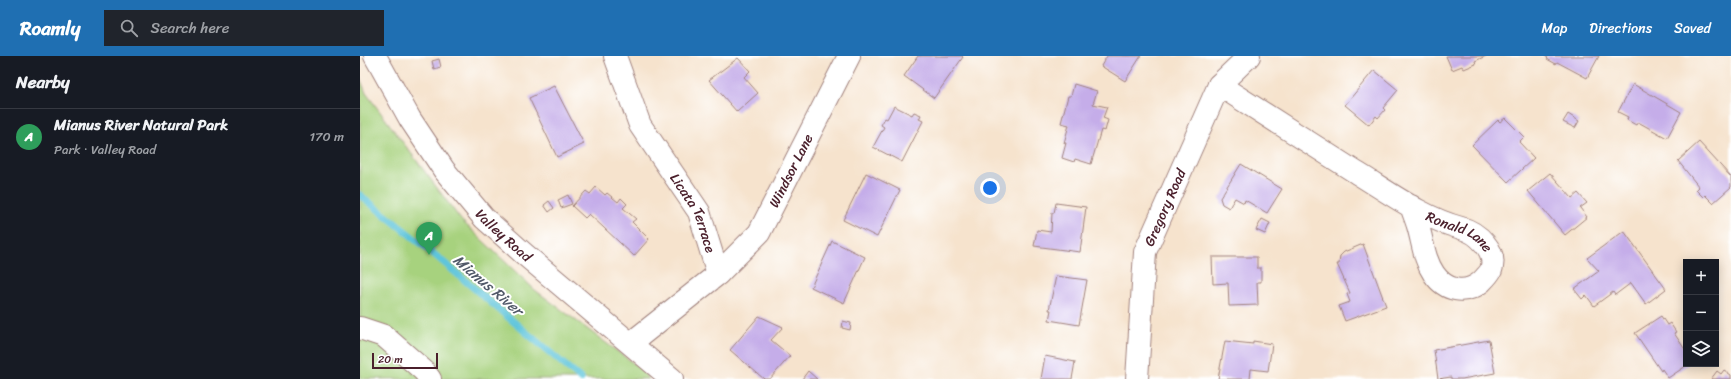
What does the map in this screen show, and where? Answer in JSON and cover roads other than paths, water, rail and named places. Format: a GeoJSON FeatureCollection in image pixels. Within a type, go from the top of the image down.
{"type":"FeatureCollection","features":[{"type":"Feature","properties":{"kind":"street","name":"Valley Road"},"geometry":{"type":"LineString","coordinates":[[375,56],[410,119],[444,170],[484,218],[523,254],[672,379]]}},
{"type":"Feature","properties":{"kind":"street","name":"Licata Terrace"},"geometry":{"type":"LineString","coordinates":[[615,56],[640,125],[699,212],[718,274]]}},
{"type":"Feature","properties":{"kind":"street","name":"Windsor Lane"},"geometry":{"type":"LineString","coordinates":[[718,274],[759,233],[849,56]]}},
{"type":"Feature","properties":{"kind":"street","name":"Gregory Road"},"geometry":{"type":"LineString","coordinates":[[1137,379],[1145,252],[1219,85],[1249,56]]}},
{"type":"Feature","properties":{"kind":"street","name":"Ronald Lane"},"geometry":{"type":"LineString","coordinates":[[1219,85],[1410,206]]}},
{"type":"Feature","properties":{"kind":"street"},"geometry":{"type":"LineString","coordinates":[[630,343],[718,274]]}},
{"type":"Feature","properties":{"kind":"street"},"geometry":{"type":"LineString","coordinates":[[360,328],[384,336],[430,379]]}},
{"type":"Feature","properties":{"kind":"waterway","name":"Mianus River"},"geometry":{"type":"LineString","coordinates":[[360,195],[429,250],[581,379]]}},
{"type":"Feature","properties":{"kind":"place","name":"Mianus River Natural Park"},"geometry":{"type":"Point","coordinates":[429,255]}}]}
